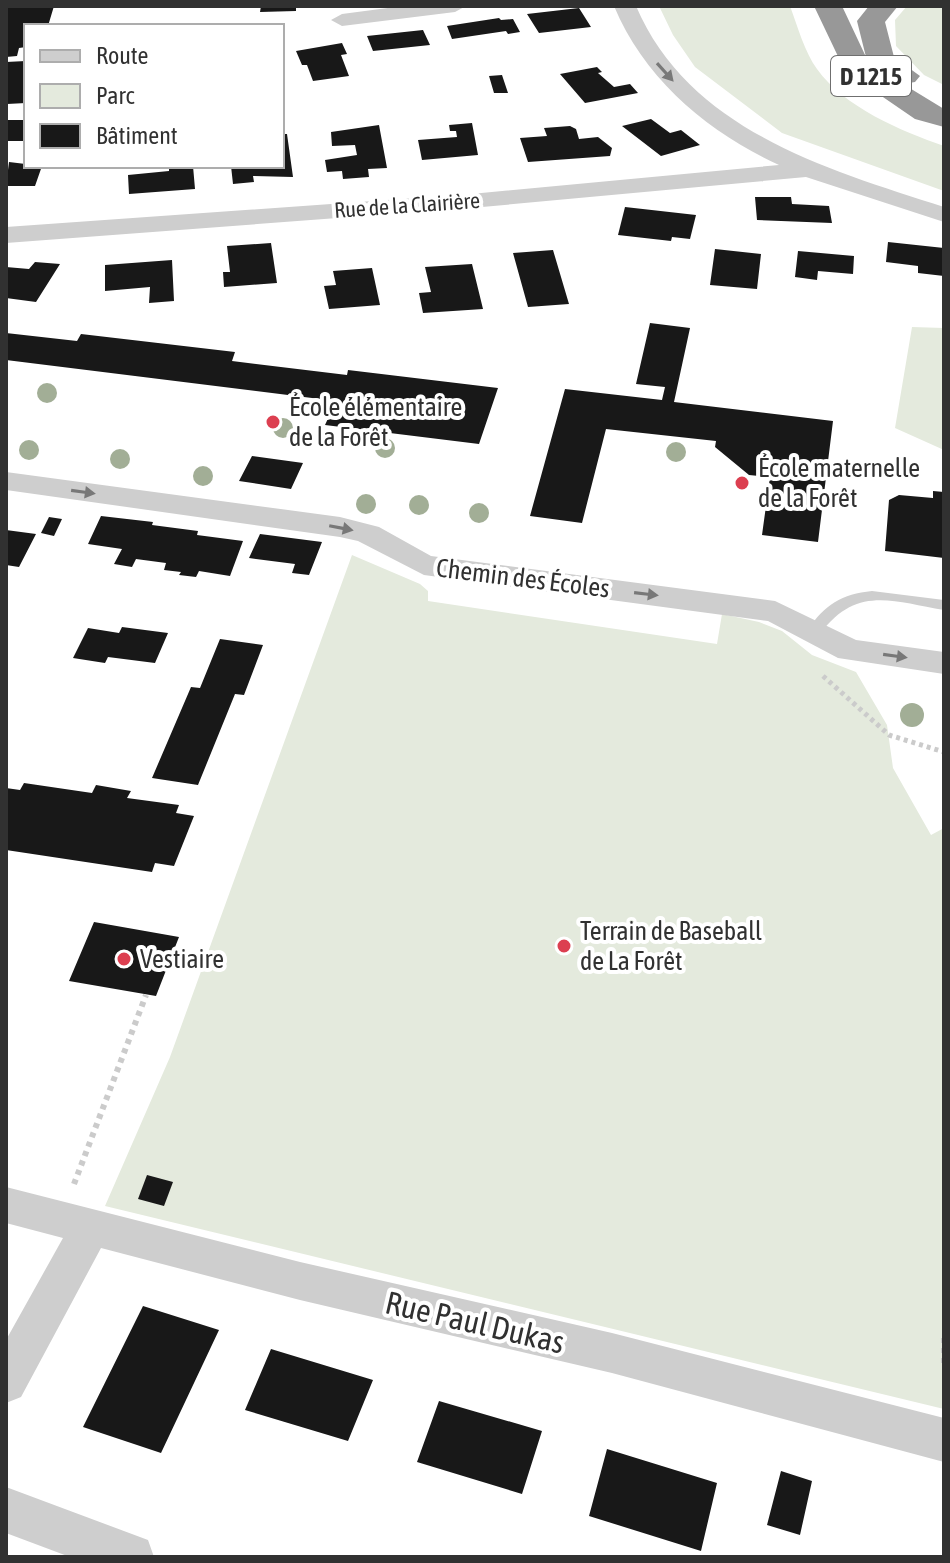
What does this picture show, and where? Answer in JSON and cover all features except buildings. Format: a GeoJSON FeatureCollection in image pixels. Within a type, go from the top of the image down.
{"type":"FeatureCollection","features":[{"type":"Feature","properties":{"kind":"highway","name":"D 1215"},"geometry":{"type":"LineString","coordinates":[[828,6],[855,65],[926,113],[944,118]]}},
{"type":"Feature","properties":{"kind":"highway"},"geometry":{"type":"LineString","coordinates":[[884,6],[871,21],[881,61],[944,100]]}},
{"type":"Feature","properties":{"kind":"street"},"geometry":{"type":"LineString","coordinates":[[342,20],[455,6]]}},
{"type":"Feature","properties":{"kind":"street"},"geometry":{"type":"LineString","coordinates":[[625,6],[648,52],[686,93],[739,132],[808,170],[944,215]]}},
{"type":"Feature","properties":{"kind":"street","name":"Rue de la Clairière"},"geometry":{"type":"LineString","coordinates":[[6,235],[471,201],[808,170]]}},
{"type":"Feature","properties":{"kind":"street","name":"Chemin des Écoles"},"geometry":{"type":"LineString","coordinates":[[6,481],[340,527],[368,534],[424,565],[775,611],[849,650],[944,663]]}},
{"type":"Feature","properties":{"kind":"street","name":"Rue Paul Dukas"},"geometry":{"type":"LineString","coordinates":[[6,1205],[300,1281],[612,1353],[944,1440]]}},
{"type":"Feature","properties":{"kind":"street"},"geometry":{"type":"LineString","coordinates":[[6,1382],[76,1223]]}},
{"type":"Feature","properties":{"kind":"street"},"geometry":{"type":"LineString","coordinates":[[6,1510],[131,1557]]}},
{"type":"Feature","properties":{"kind":"lane"},"geometry":{"type":"LineString","coordinates":[[815,630],[826,611],[846,598],[875,595],[944,605]]}},
{"type":"Feature","properties":{"kind":"path"},"geometry":{"type":"LineString","coordinates":[[816,669],[889,735],[944,752]]}},
{"type":"Feature","properties":{"kind":"path"},"geometry":{"type":"LineString","coordinates":[[76,1223],[146,995]]}},
{"type":"Feature","properties":{"kind":"path"},"geometry":{"type":"LineString","coordinates":[[944,1338],[944,1364]]}},
{"type":"Feature","properties":{"kind":"green space"},"geometry":{"type":"Polygon","coordinates":[[[659,6],[790,6],[809,55],[828,83],[874,116],[944,146],[944,191],[782,133],[695,67],[673,35],[659,6]]]}},
{"type":"Feature","properties":{"kind":"green space"},"geometry":{"type":"Polygon","coordinates":[[[907,6],[944,6],[944,85],[924,75],[896,46],[895,20],[907,6]]]}},
{"type":"Feature","properties":{"kind":"green space"},"geometry":{"type":"Polygon","coordinates":[[[912,327],[944,328],[944,450],[895,428],[912,327]]]}},
{"type":"Feature","properties":{"kind":"green space","name":"Terrain de Baseball de La Forêt"},"geometry":{"type":"Polygon","coordinates":[[[352,555],[420,584],[428,591],[428,601],[717,644],[722,614],[782,631],[812,655],[856,672],[887,725],[893,768],[931,835],[944,828],[944,1409],[105,1206],[170,1057],[352,555]]]}},
{"type":"Feature","properties":{"kind":"place","name":"École élémentaire de la Forêt"},"geometry":{"type":"Point","coordinates":[273,422]}},
{"type":"Feature","properties":{"kind":"place","name":"École maternelle de la Forêt"},"geometry":{"type":"Point","coordinates":[742,483]}},
{"type":"Feature","properties":{"kind":"place","name":"Terrain de Baseball de La Forêt"},"geometry":{"type":"Point","coordinates":[564,946]}},
{"type":"Feature","properties":{"kind":"place","name":"Vestiaire"},"geometry":{"type":"Point","coordinates":[124,959]}}]}
